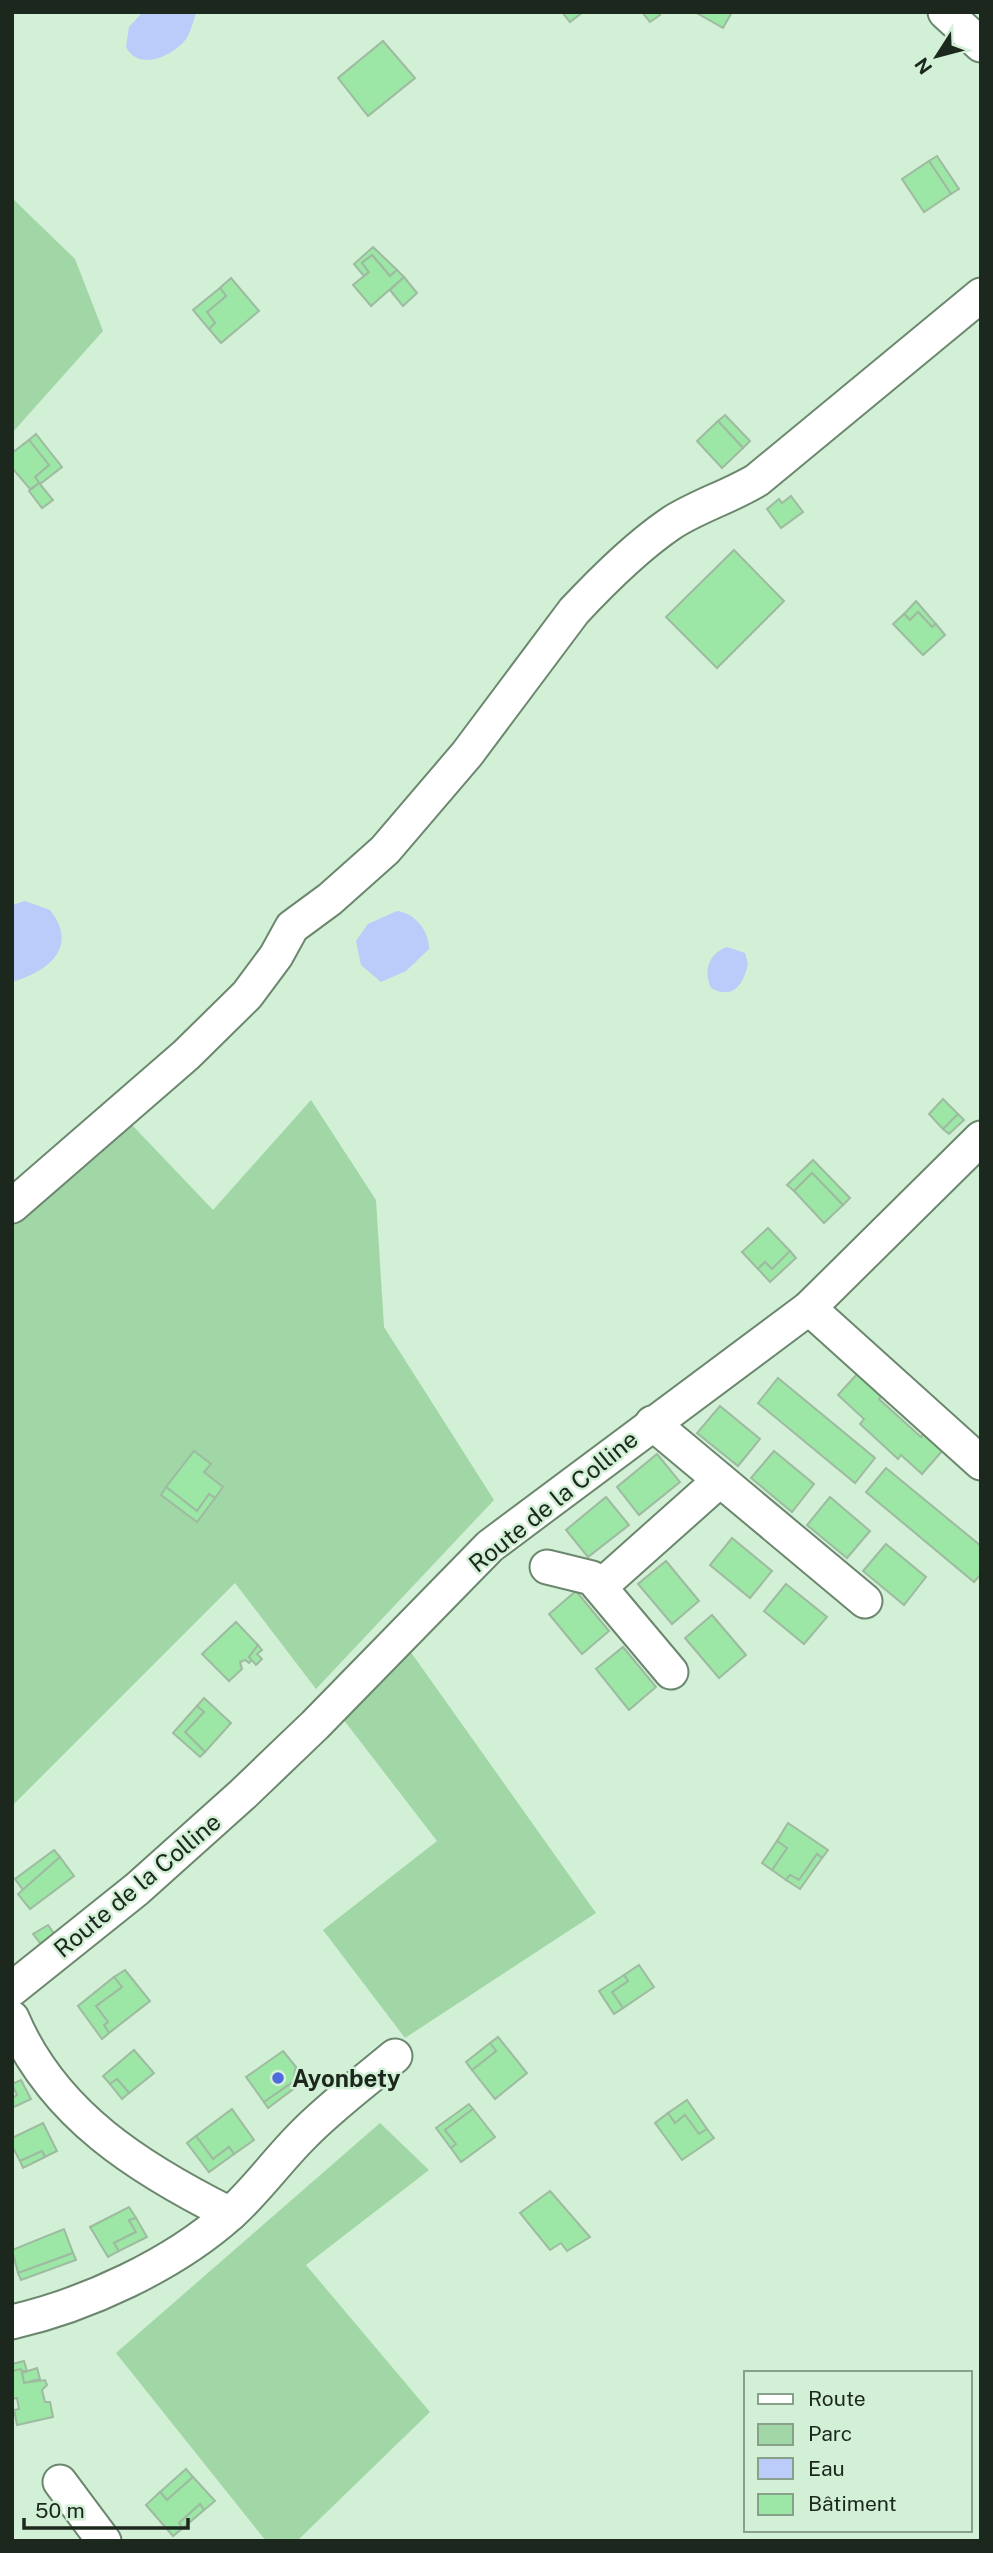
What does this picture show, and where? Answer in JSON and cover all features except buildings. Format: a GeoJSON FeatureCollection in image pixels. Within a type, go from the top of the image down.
{"type":"FeatureCollection","features":[{"type":"Feature","properties":{"kind":"street"},"geometry":{"type":"LineString","coordinates":[[945,12],[981,45]]}},
{"type":"Feature","properties":{"kind":"street"},"geometry":{"type":"LineString","coordinates":[[12,1206],[186,1055],[247,995],[276,956],[292,927],[330,899],[385,850],[467,754],[592,592],[671,524],[733,495],[767,471],[981,295]]}},
{"type":"Feature","properties":{"kind":"street","name":"Route de la Colline"},"geometry":{"type":"LineString","coordinates":[[12,1989],[137,1889],[243,1794],[315,1725],[490,1546],[809,1308],[981,1138]]}},
{"type":"Feature","properties":{"kind":"street"},"geometry":{"type":"LineString","coordinates":[[809,1308],[981,1463]]}},
{"type":"Feature","properties":{"kind":"street"},"geometry":{"type":"LineString","coordinates":[[652,1423],[865,1601]]}},
{"type":"Feature","properties":{"kind":"street"},"geometry":{"type":"LineString","coordinates":[[600,1587],[720,1480]]}},
{"type":"Feature","properties":{"kind":"street"},"geometry":{"type":"LineString","coordinates":[[547,1567],[592,1578],[671,1672]]}},
{"type":"Feature","properties":{"kind":"street"},"geometry":{"type":"LineString","coordinates":[[12,2018],[50,2081],[74,2111],[97,2132],[156,2174],[230,2214]]}},
{"type":"Feature","properties":{"kind":"street"},"geometry":{"type":"LineString","coordinates":[[12,2322],[38,2316],[157,2267],[230,2214],[303,2134],[395,2056]]}},
{"type":"Feature","properties":{"kind":"street"},"geometry":{"type":"LineString","coordinates":[[60,2482],[104,2541]]}},
{"type":"Feature","properties":{"kind":"green space"},"geometry":{"type":"Polygon","coordinates":[[[12,198],[75,259],[103,331],[12,433],[12,198]]]}},
{"type":"Feature","properties":{"kind":"green space"},"geometry":{"type":"Polygon","coordinates":[[[311,1100],[376,1200],[384,1327],[494,1500],[316,1689],[235,1583],[12,1806],[12,1207],[114,1106],[213,1210],[311,1100]]]}},
{"type":"Feature","properties":{"kind":"green space"},"geometry":{"type":"Polygon","coordinates":[[[410,1651],[596,1913],[405,2038],[323,1930],[437,1841],[343,1719],[410,1651]]]}},
{"type":"Feature","properties":{"kind":"green space"},"geometry":{"type":"Polygon","coordinates":[[[380,2123],[429,2170],[306,2265],[430,2412],[297,2541],[266,2541],[116,2353],[380,2123]]]}},
{"type":"Feature","properties":{"kind":"water"},"geometry":{"type":"Polygon","coordinates":[[[143,12],[196,13],[188,36],[180,45],[165,56],[147,60],[132,55],[126,47],[129,27],[143,12]]]}},
{"type":"Feature","properties":{"kind":"water"},"geometry":{"type":"Polygon","coordinates":[[[25,901],[50,910],[58,923],[60,946],[56,956],[48,964],[12,982],[12,905],[25,901]]]}},
{"type":"Feature","properties":{"kind":"water"},"geometry":{"type":"Polygon","coordinates":[[[397,911],[410,915],[420,924],[427,936],[429,949],[406,971],[381,982],[361,965],[356,941],[368,924],[397,911]]]}},
{"type":"Feature","properties":{"kind":"water"},"geometry":{"type":"Polygon","coordinates":[[[727,947],[745,953],[748,964],[740,984],[725,992],[711,988],[708,969],[712,958],[727,947]]]}},
{"type":"Feature","properties":{"kind":"place","name":"Ayonbety"},"geometry":{"type":"Point","coordinates":[278,2078]}}]}
